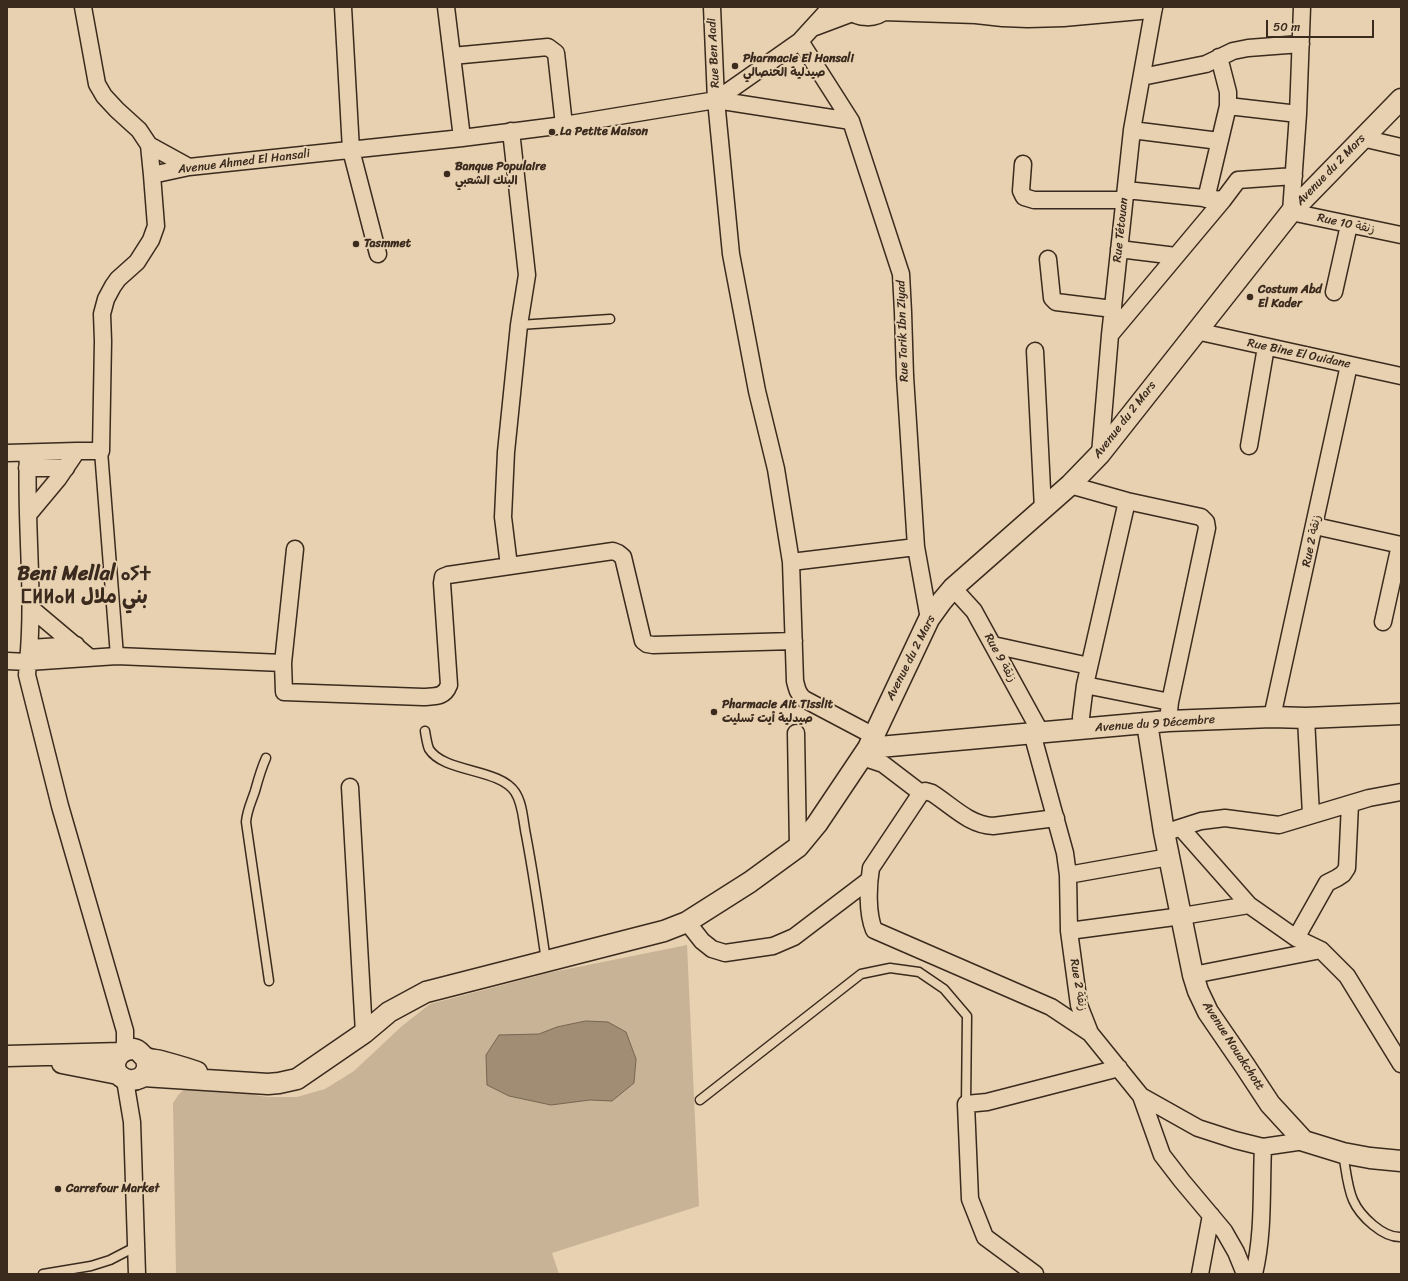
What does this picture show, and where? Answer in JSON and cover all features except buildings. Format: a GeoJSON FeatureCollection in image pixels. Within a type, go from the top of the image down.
{"type":"FeatureCollection","features":[{"type":"Feature","properties":{"kind":"main road"},"geometry":{"type":"LineString","coordinates":[[851,9],[864,14],[874,13],[884,8],[970,9],[1003,15],[1063,15],[1153,7]]}},
{"type":"Feature","properties":{"kind":"street"},"geometry":{"type":"LineString","coordinates":[[83,7],[96,84],[104,96],[117,110],[139,130],[149,145],[189,167]]}},
{"type":"Feature","properties":{"kind":"street"},"geometry":{"type":"LineString","coordinates":[[343,7],[351,150],[378,254]]}},
{"type":"Feature","properties":{"kind":"street"},"geometry":{"type":"LineString","coordinates":[[446,7],[462,138]]}},
{"type":"Feature","properties":{"kind":"street","name":"Rue Ben Aadi"},"geometry":{"type":"LineString","coordinates":[[712,7],[716,100],[731,254],[757,391],[776,469],[791,562],[795,681],[799,694],[804,699],[870,743]]}},
{"type":"Feature","properties":{"kind":"street"},"geometry":{"type":"LineString","coordinates":[[805,35],[831,7]]}},
{"type":"Feature","properties":{"kind":"street","name":"Rue Tétouan"},"geometry":{"type":"LineString","coordinates":[[1100,454],[1110,335],[1132,130],[1153,7]]}},
{"type":"Feature","properties":{"kind":"street"},"geometry":{"type":"LineString","coordinates":[[1291,212],[1298,114],[1302,7]]}},
{"type":"Feature","properties":{"kind":"street"},"geometry":{"type":"LineString","coordinates":[[805,35],[851,9]]}},
{"type":"Feature","properties":{"kind":"street","name":"Avenue Ahmed El Hansali"},"geometry":{"type":"LineString","coordinates":[[152,175],[189,167],[462,138],[564,125],[716,100],[805,35]]}},
{"type":"Feature","properties":{"kind":"street","name":"Rue Tarik Ibn Ziyad"},"geometry":{"type":"LineString","coordinates":[[805,35],[851,121],[901,274],[904,312],[905,376],[916,547],[929,619]]}},
{"type":"Feature","properties":{"kind":"street"},"geometry":{"type":"LineString","coordinates":[[1142,77],[1206,64],[1233,51],[1248,48],[1301,44]]}},
{"type":"Feature","properties":{"kind":"street"},"geometry":{"type":"LineString","coordinates":[[452,56],[548,47],[552,49],[556,53],[564,125]]}},
{"type":"Feature","properties":{"kind":"street"},"geometry":{"type":"LineString","coordinates":[[1206,199],[1228,106],[1228,92],[1220,57]]}},
{"type":"Feature","properties":{"kind":"street","name":"Avenue du 2 Mars"},"geometry":{"type":"LineString","coordinates":[[7,1056],[28,1056],[131,1065],[225,1081],[280,1084],[297,1079],[364,1033],[388,1012],[426,992],[664,931],[687,922],[750,882],[798,847],[817,824],[870,743],[929,619],[942,601],[953,588],[1070,485],[1100,454],[1291,212],[1401,99]]}},
{"type":"Feature","properties":{"kind":"street"},"geometry":{"type":"LineString","coordinates":[[716,100],[851,121]]}},
{"type":"Feature","properties":{"kind":"street"},"geometry":{"type":"LineString","coordinates":[[1228,106],[1298,114]]}},
{"type":"Feature","properties":{"kind":"street"},"geometry":{"type":"LineString","coordinates":[[1132,130],[1219,141]]}},
{"type":"Feature","properties":{"kind":"street"},"geometry":{"type":"LineString","coordinates":[[509,566],[503,517],[506,459],[519,324],[527,275],[511,131]]}},
{"type":"Feature","properties":{"kind":"street"},"geometry":{"type":"LineString","coordinates":[[1362,138],[1401,147]]}},
{"type":"Feature","properties":{"kind":"street"},"geometry":{"type":"LineString","coordinates":[[116,656],[101,451],[102,314],[106,299],[113,286],[118,279],[136,262],[151,240],[156,226],[149,145]]}},
{"type":"Feature","properties":{"kind":"street"},"geometry":{"type":"LineString","coordinates":[[1023,164],[1021,191],[1024,196],[1034,200],[1125,195],[1223,200]]}},
{"type":"Feature","properties":{"kind":"street"},"geometry":{"type":"LineString","coordinates":[[1110,335],[1238,180],[1294,176]]}},
{"type":"Feature","properties":{"kind":"street","name":"Rue 10 زنقة"},"geometry":{"type":"LineString","coordinates":[[1291,212],[1401,235]]}},
{"type":"Feature","properties":{"kind":"street"},"geometry":{"type":"LineString","coordinates":[[1334,292],[1349,224]]}},
{"type":"Feature","properties":{"kind":"street"},"geometry":{"type":"LineString","coordinates":[[1119,249],[1176,256]]}},
{"type":"Feature","properties":{"kind":"street"},"geometry":{"type":"LineString","coordinates":[[1048,259],[1052,298],[1056,302],[1113,309]]}},
{"type":"Feature","properties":{"kind":"street","name":"Rue Bine El Ouidane"},"geometry":{"type":"LineString","coordinates":[[1196,331],[1401,376]]}},
{"type":"Feature","properties":{"kind":"street"},"geometry":{"type":"LineString","coordinates":[[1249,446],[1266,347]]}},
{"type":"Feature","properties":{"kind":"street"},"geometry":{"type":"LineString","coordinates":[[1035,351],[1043,509]]}},
{"type":"Feature","properties":{"kind":"street","name":"Rue 2 زنقة"},"geometry":{"type":"LineString","coordinates":[[1272,717],[1350,365]]}},
{"type":"Feature","properties":{"kind":"street"},"geometry":{"type":"LineString","coordinates":[[27,460],[77,451],[101,451]]}},
{"type":"Feature","properties":{"kind":"street"},"geometry":{"type":"LineString","coordinates":[[28,515],[66,468],[77,451]]}},
{"type":"Feature","properties":{"kind":"street"},"geometry":{"type":"LineString","coordinates":[[7,453],[27,460],[66,468]]}},
{"type":"Feature","properties":{"kind":"street"},"geometry":{"type":"LineString","coordinates":[[27,460],[32,609],[27,675],[60,806],[125,1031],[131,1065],[137,1274]]}},
{"type":"Feature","properties":{"kind":"street"},"geometry":{"type":"LineString","coordinates":[[1070,485],[1127,501],[1201,518],[1206,522],[1205,535],[1169,712],[1085,685]]}},
{"type":"Feature","properties":{"kind":"street"},"geometry":{"type":"LineString","coordinates":[[1082,729],[1081,717],[1085,685],[1127,501]]}},
{"type":"Feature","properties":{"kind":"street"},"geometry":{"type":"LineString","coordinates":[[1315,526],[1401,545],[1382,622]]}},
{"type":"Feature","properties":{"kind":"street"},"geometry":{"type":"LineString","coordinates":[[791,562],[916,547]]}},
{"type":"Feature","properties":{"kind":"street"},"geometry":{"type":"LineString","coordinates":[[295,548],[283,663],[284,692],[423,697],[441,695],[447,691],[449,685],[442,583],[443,577],[509,566],[613,552],[618,553],[622,557],[643,641],[647,644],[794,641]]}},
{"type":"Feature","properties":{"kind":"street","name":"Rue 9 زنقة"},"geometry":{"type":"LineString","coordinates":[[953,588],[964,598],[974,611],[993,645],[1037,733]]}},
{"type":"Feature","properties":{"kind":"street"},"geometry":{"type":"LineString","coordinates":[[32,609],[89,657]]}},
{"type":"Feature","properties":{"kind":"street"},"geometry":{"type":"LineString","coordinates":[[7,661],[76,645]]}},
{"type":"Feature","properties":{"kind":"street"},"geometry":{"type":"LineString","coordinates":[[993,645],[1089,666]]}},
{"type":"Feature","properties":{"kind":"street"},"geometry":{"type":"LineString","coordinates":[[29,655],[89,657],[116,656],[283,663]]}},
{"type":"Feature","properties":{"kind":"street","name":"Avenue du 9 Décembre"},"geometry":{"type":"LineString","coordinates":[[870,743],[910,745],[1146,723],[1169,712],[1306,718],[1401,714]]}},
{"type":"Feature","properties":{"kind":"street"},"geometry":{"type":"LineString","coordinates":[[1306,718],[1311,815]]}},
{"type":"Feature","properties":{"kind":"street","name":"Avenue Nouakchott"},"geometry":{"type":"LineString","coordinates":[[1146,723],[1172,830],[1170,858],[1193,975],[1198,991],[1208,1012],[1270,1104],[1304,1141]]}},
{"type":"Feature","properties":{"kind":"street"},"geometry":{"type":"LineString","coordinates":[[796,733],[798,847]]}},
{"type":"Feature","properties":{"kind":"street","name":"Rue 2 زنقة"},"geometry":{"type":"LineString","coordinates":[[1037,733],[1065,853],[1068,875],[1069,931],[1079,1005],[1090,1033],[1141,1096],[1198,1128],[1234,1140],[1264,1147],[1304,1141]]}},
{"type":"Feature","properties":{"kind":"street"},"geometry":{"type":"LineString","coordinates":[[870,743],[883,764],[921,793],[932,793],[975,822],[985,826],[993,826],[1056,818]]}},
{"type":"Feature","properties":{"kind":"street"},"geometry":{"type":"LineString","coordinates":[[350,787],[364,1033]]}},
{"type":"Feature","properties":{"kind":"street"},"geometry":{"type":"LineString","coordinates":[[1172,830],[1201,822],[1225,818],[1279,826],[1369,798],[1401,792]]}},
{"type":"Feature","properties":{"kind":"street"},"geometry":{"type":"LineString","coordinates":[[921,793],[871,868],[869,880],[870,922],[874,930],[1051,1007],[1090,1033]]}},
{"type":"Feature","properties":{"kind":"street"},"geometry":{"type":"LineString","coordinates":[[1296,938],[1327,883],[1343,874],[1347,868],[1350,804]]}},
{"type":"Feature","properties":{"kind":"street"},"geometry":{"type":"LineString","coordinates":[[1172,830],[1249,905],[1296,938],[1321,950],[1347,976],[1401,1064]]}},
{"type":"Feature","properties":{"kind":"street"},"geometry":{"type":"LineString","coordinates":[[1068,875],[1170,858]]}},
{"type":"Feature","properties":{"kind":"street"},"geometry":{"type":"LineString","coordinates":[[687,922],[702,941],[712,949],[725,953],[772,946],[794,936],[869,880]]}},
{"type":"Feature","properties":{"kind":"street"},"geometry":{"type":"LineString","coordinates":[[1069,931],[1182,916],[1249,905]]}},
{"type":"Feature","properties":{"kind":"street"},"geometry":{"type":"LineString","coordinates":[[1193,975],[1321,950]]}},
{"type":"Feature","properties":{"kind":"street"},"geometry":{"type":"LineString","coordinates":[[1035,1274],[985,1237],[982,1231],[970,1199],[966,1104],[987,1102],[1119,1068]]}},
{"type":"Feature","properties":{"kind":"street"},"geometry":{"type":"LineString","coordinates":[[1141,1096],[1162,1155],[1224,1231],[1236,1252],[1245,1274]]}},
{"type":"Feature","properties":{"kind":"street"},"geometry":{"type":"LineString","coordinates":[[1304,1141],[1343,1153],[1370,1158],[1401,1161]]}},
{"type":"Feature","properties":{"kind":"street"},"geometry":{"type":"LineString","coordinates":[[1254,1274],[1261,1233],[1261,1182],[1264,1147]]}},
{"type":"Feature","properties":{"kind":"street"},"geometry":{"type":"LineString","coordinates":[[1200,1274],[1211,1215]]}},
{"type":"Feature","properties":{"kind":"lane"},"geometry":{"type":"LineString","coordinates":[[519,324],[610,319]]}},
{"type":"Feature","properties":{"kind":"lane"},"geometry":{"type":"LineString","coordinates":[[425,732],[429,748],[434,755],[442,761],[489,776],[508,785],[514,790],[520,800],[532,864],[546,962]]}},
{"type":"Feature","properties":{"kind":"lane"},"geometry":{"type":"LineString","coordinates":[[266,758],[247,811],[246,822],[269,981]]}},
{"type":"Feature","properties":{"kind":"lane"},"geometry":{"type":"LineString","coordinates":[[700,1100],[861,974],[890,968],[919,972],[944,989],[967,1016],[966,1104]]}},
{"type":"Feature","properties":{"kind":"lane"},"geometry":{"type":"LineString","coordinates":[[1343,1153],[1353,1201],[1363,1214],[1384,1233],[1395,1238],[1401,1237]]}},
{"type":"Feature","properties":{"kind":"lane"},"geometry":{"type":"LineString","coordinates":[[43,1274],[91,1266],[110,1260],[137,1246]]}},
{"type":"Feature","properties":{"kind":"shaded area"},"geometry":{"type":"Polygon","coordinates":[[[687,945],[699,1206],[552,1253],[559,1274],[176,1274],[173,1103],[179,1094],[187,1087],[206,1086],[267,1097],[297,1097],[325,1089],[354,1071],[402,1026],[430,1004],[548,973],[687,945]]]}},
{"type":"Feature","properties":{"kind":"shaded area"},"geometry":{"type":"Polygon","coordinates":[[[586,1021],[608,1022],[626,1032],[636,1059],[634,1083],[612,1101],[590,1100],[551,1105],[509,1096],[487,1085],[486,1055],[499,1035],[539,1034],[557,1027],[586,1021]]]}},
{"type":"Feature","properties":{"kind":"place","name":"Pharmacie El Hansali صيدلية الحنصالي"},"geometry":{"type":"Point","coordinates":[735,66]}},
{"type":"Feature","properties":{"kind":"place","name":"La Petite Maison"},"geometry":{"type":"Point","coordinates":[552,132]}},
{"type":"Feature","properties":{"kind":"place","name":"Banque Populaire البنك الشعبي"},"geometry":{"type":"Point","coordinates":[447,174]}},
{"type":"Feature","properties":{"kind":"place","name":"Tasmmet"},"geometry":{"type":"Point","coordinates":[356,244]}},
{"type":"Feature","properties":{"kind":"place","name":"Costum Abd El Kader"},"geometry":{"type":"Point","coordinates":[1250,297]}},
{"type":"Feature","properties":{"kind":"place","name":"Pharmacie Ait Tisslit صيدلية أيت تسليت"},"geometry":{"type":"Point","coordinates":[714,712]}},
{"type":"Feature","properties":{"kind":"place","name":"Carrefour Market"},"geometry":{"type":"Point","coordinates":[58,1189]}},
{"type":"Feature","properties":{"kind":"district","name":"Beni Mellal ⴰⵢⵜ ⵎⵍⵍⴰⵍ بني ملال"},"geometry":{"type":"Point","coordinates":[84,586]}}]}
